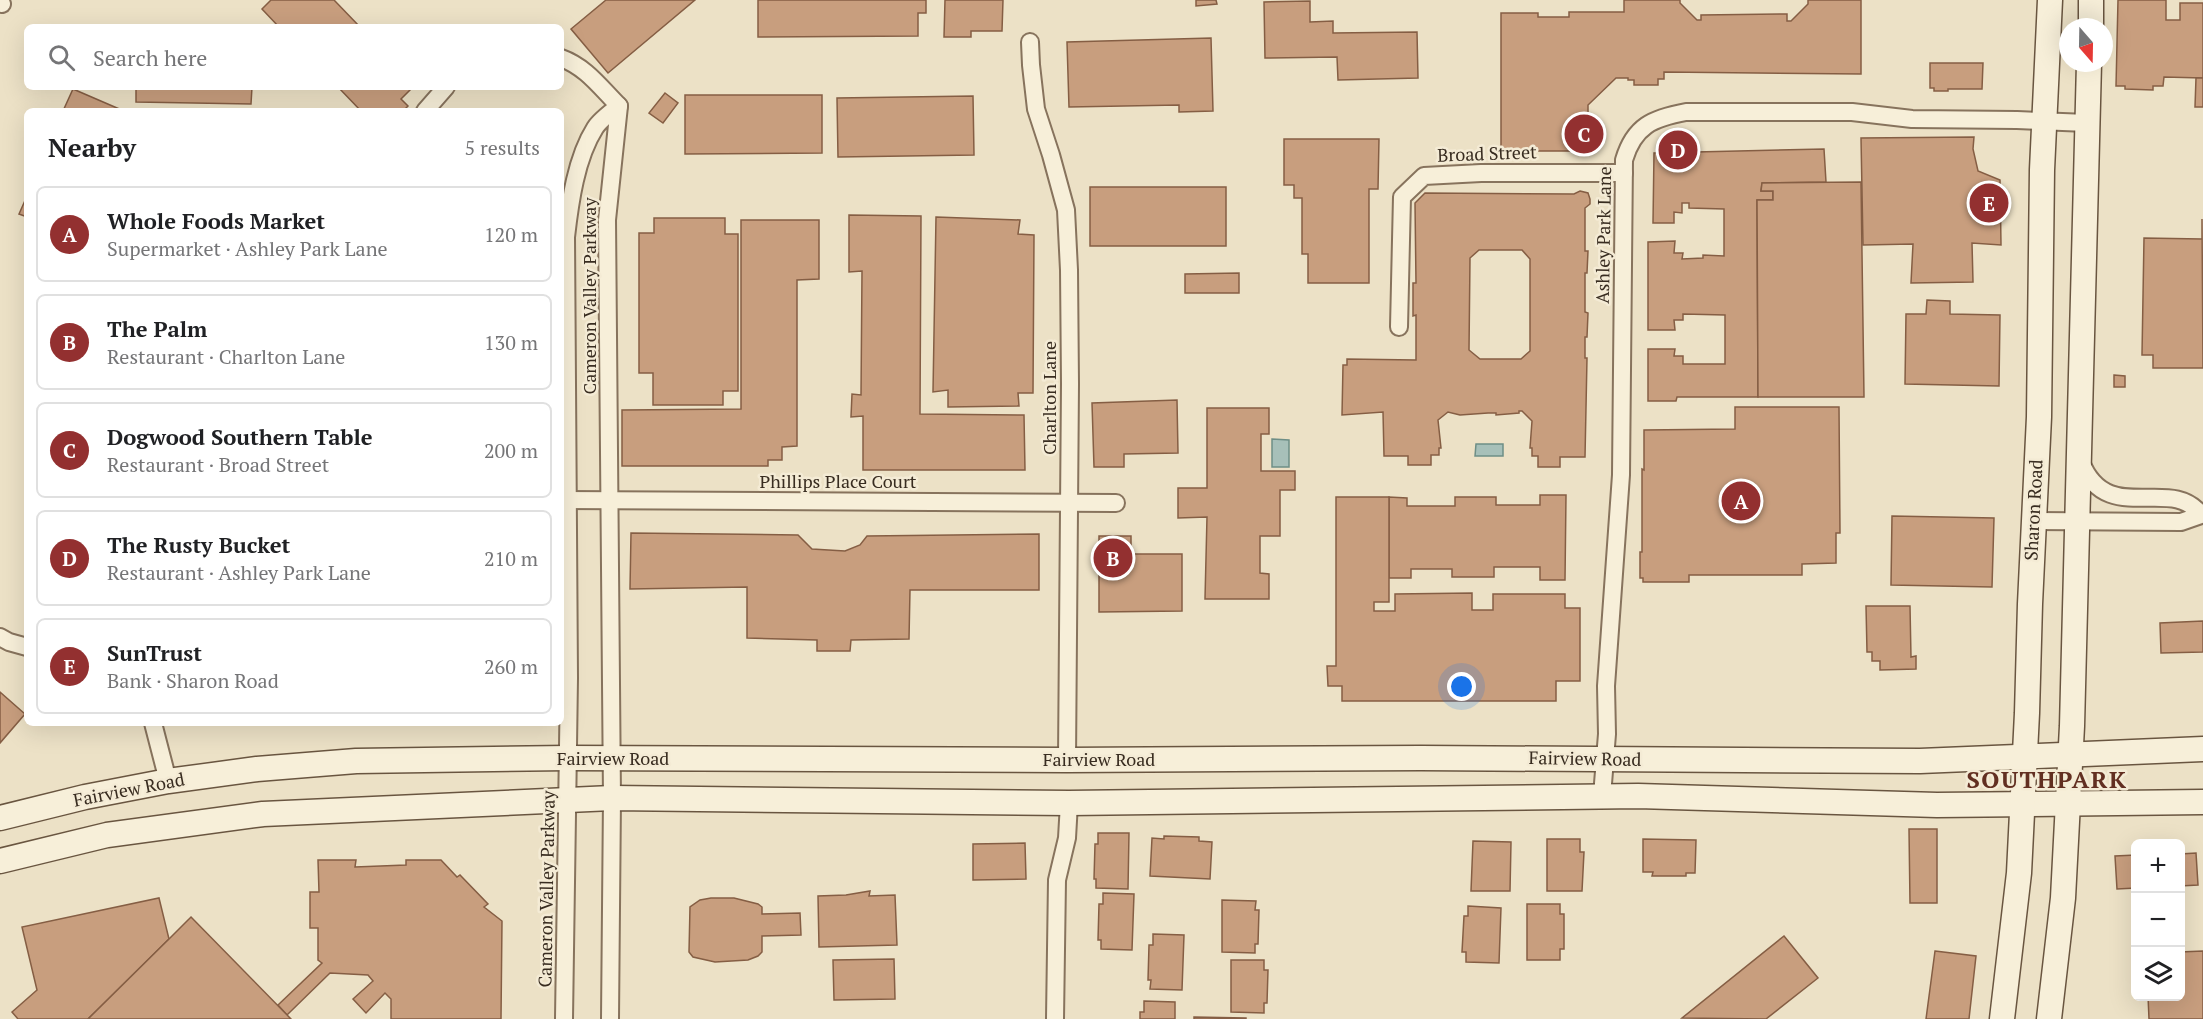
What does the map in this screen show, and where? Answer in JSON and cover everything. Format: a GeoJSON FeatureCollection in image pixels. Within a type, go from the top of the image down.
{"type":"FeatureCollection","features":[{"type":"Feature","properties":{"kind":"main road","name":"Sharon Road"},"geometry":{"type":"LineString","coordinates":[[2002,1019],[2019,873],[2023,805],[2039,417],[2039,300],[2050,0]]}},
{"type":"Feature","properties":{"kind":"main road"},"geometry":{"type":"LineString","coordinates":[[2091,0],[2091,18]]}},
{"type":"Feature","properties":{"kind":"main road"},"geometry":{"type":"LineString","coordinates":[[2049,1019],[2062,919],[2071,754],[2089,72]]}},
{"type":"Feature","properties":{"kind":"main road","name":"Fairview Road"},"geometry":{"type":"LineString","coordinates":[[0,818],[85,797],[168,781],[258,769],[356,761],[568,758],[1067,760],[1421,758],[1920,761],[2203,749]]}},
{"type":"Feature","properties":{"kind":"main road","name":"Fairview Road"},"geometry":{"type":"LineString","coordinates":[[0,861],[107,835],[263,814],[612,798],[1069,803],[1602,796],[1891,805],[2203,802]]}},
{"type":"Feature","properties":{"kind":"street","name":"Charlton Lane"},"geometry":{"type":"LineString","coordinates":[[1030,42],[1030,65],[1036,109],[1066,210],[1069,287],[1067,760]]}},
{"type":"Feature","properties":{"kind":"street"},"geometry":{"type":"LineString","coordinates":[[564,59],[575,63],[591,76],[619,105]]}},
{"type":"Feature","properties":{"kind":"street"},"geometry":{"type":"LineString","coordinates":[[428,108],[443,90]]}},
{"type":"Feature","properties":{"kind":"street","name":"Cameron Valley Parkway"},"geometry":{"type":"LineString","coordinates":[[610,1019],[612,798],[607,220],[619,105]]}},
{"type":"Feature","properties":{"kind":"street","name":"Cameron Valley Parkway"},"geometry":{"type":"LineString","coordinates":[[564,1019],[568,758],[565,500],[566,237],[571,194],[581,161],[595,127],[619,105]]}},
{"type":"Feature","properties":{"kind":"street","name":"Ashley Park Lane"},"geometry":{"type":"LineString","coordinates":[[1602,796],[1607,734],[1607,670],[1621,475],[1624,160],[1628,146],[1638,132],[1651,121],[1686,112],[1852,112],[1912,119],[2087,123]]}},
{"type":"Feature","properties":{"kind":"street","name":"Broad Street"},"geometry":{"type":"LineString","coordinates":[[1399,327],[1402,197],[1424,176],[1481,173],[1624,173]]}},
{"type":"Feature","properties":{"kind":"street"},"geometry":{"type":"LineString","coordinates":[[2034,521],[2181,522],[2202,515],[2191,504],[2179,499],[2110,495],[2099,488],[2088,476],[2079,457]]}},
{"type":"Feature","properties":{"kind":"street","name":"Phillips Place Court"},"geometry":{"type":"LineString","coordinates":[[565,500],[1116,503]]}},
{"type":"Feature","properties":{"kind":"street"},"geometry":{"type":"LineString","coordinates":[[0,637],[24,646]]}},
{"type":"Feature","properties":{"kind":"street"},"geometry":{"type":"LineString","coordinates":[[154,726],[168,781]]}},
{"type":"Feature","properties":{"kind":"street"},"geometry":{"type":"LineString","coordinates":[[1055,1019],[1057,880],[1067,838],[1069,803]]}},
{"type":"Feature","properties":{"kind":"water"},"geometry":{"type":"Polygon","coordinates":[[[1272,439],[1289,440],[1289,467],[1272,467],[1272,439]]]}},
{"type":"Feature","properties":{"kind":"water"},"geometry":{"type":"Polygon","coordinates":[[[1476,444],[1503,444],[1503,456],[1475,456],[1476,444]]]}},
{"type":"Feature","properties":{"kind":"building"},"geometry":{"type":"Polygon","coordinates":[[[271,0],[334,0],[357,24],[276,24],[262,9],[271,0]]]}},
{"type":"Feature","properties":{"kind":"building"},"geometry":{"type":"Polygon","coordinates":[[[606,0],[695,0],[608,73],[571,29],[606,0]]]}},
{"type":"Feature","properties":{"kind":"building"},"geometry":{"type":"Polygon","coordinates":[[[758,0],[926,0],[926,13],[918,13],[918,36],[758,37],[758,0]]]}},
{"type":"Feature","properties":{"kind":"building"},"geometry":{"type":"Polygon","coordinates":[[[945,0],[1003,0],[1002,31],[971,31],[971,37],[944,37],[945,0]]]}},
{"type":"Feature","properties":{"kind":"building"},"geometry":{"type":"Polygon","coordinates":[[[1196,0],[1216,0],[1217,4],[1196,6],[1196,0]]]}},
{"type":"Feature","properties":{"kind":"building"},"geometry":{"type":"Polygon","coordinates":[[[1624,0],[1680,0],[1680,3],[1697,20],[1701,20],[1701,15],[1787,14],[1787,21],[1791,21],[1808,4],[1808,0],[1861,0],[1861,74],[1664,72],[1664,79],[1658,79],[1658,85],[1634,85],[1634,80],[1616,78],[1588,105],[1588,115],[1592,115],[1592,123],[1597,123],[1597,145],[1591,145],[1591,151],[1501,151],[1501,13],[1538,13],[1538,17],[1569,17],[1569,12],[1624,12],[1624,0]]]}},
{"type":"Feature","properties":{"kind":"building"},"geometry":{"type":"Polygon","coordinates":[[[2118,0],[2166,0],[2166,20],[2180,20],[2180,3],[2203,3],[2203,78],[2164,77],[2163,86],[2153,86],[2153,90],[2125,89],[2125,86],[2116,86],[2118,0]]]}},
{"type":"Feature","properties":{"kind":"building"},"geometry":{"type":"Polygon","coordinates":[[[1310,1],[1310,22],[1333,21],[1333,33],[1417,32],[1418,78],[1338,80],[1337,57],[1265,58],[1264,2],[1310,1]]]}},
{"type":"Feature","properties":{"kind":"building"},"geometry":{"type":"Polygon","coordinates":[[[1211,38],[1213,111],[1179,112],[1179,105],[1069,107],[1067,42],[1211,38]]]}},
{"type":"Feature","properties":{"kind":"building"},"geometry":{"type":"Polygon","coordinates":[[[1930,63],[1983,63],[1982,89],[1934,91],[1934,88],[1930,88],[1930,63]]]}},
{"type":"Feature","properties":{"kind":"building"},"geometry":{"type":"Polygon","coordinates":[[[2196,78],[2203,78],[2203,107],[2195,107],[2196,78]]]}},
{"type":"Feature","properties":{"kind":"building"},"geometry":{"type":"Polygon","coordinates":[[[73,90],[75,90],[117,108],[64,108],[73,90]]]}},
{"type":"Feature","properties":{"kind":"building"},"geometry":{"type":"Polygon","coordinates":[[[136,90],[252,90],[251,104],[136,102],[136,90]]]}},
{"type":"Feature","properties":{"kind":"building"},"geometry":{"type":"Polygon","coordinates":[[[341,90],[410,90],[401,99],[408,106],[406,108],[358,108],[341,90]]]}},
{"type":"Feature","properties":{"kind":"building"},"geometry":{"type":"Polygon","coordinates":[[[665,93],[678,103],[663,123],[649,113],[665,93]]]}},
{"type":"Feature","properties":{"kind":"building"},"geometry":{"type":"Polygon","coordinates":[[[685,95],[822,95],[822,153],[685,154],[685,95]]]}},
{"type":"Feature","properties":{"kind":"building"},"geometry":{"type":"Polygon","coordinates":[[[973,96],[974,155],[838,157],[837,98],[973,96]]]}},
{"type":"Feature","properties":{"kind":"building"},"geometry":{"type":"Polygon","coordinates":[[[1974,137],[1973,149],[1978,171],[2000,180],[2001,245],[1972,243],[1973,282],[1911,283],[1913,244],[1863,245],[1861,138],[1974,137]]]}},
{"type":"Feature","properties":{"kind":"building"},"geometry":{"type":"Polygon","coordinates":[[[1284,139],[1379,139],[1378,189],[1369,189],[1369,283],[1308,283],[1308,254],[1302,254],[1302,198],[1294,198],[1294,185],[1284,185],[1284,139]]]}},
{"type":"Feature","properties":{"kind":"building"},"geometry":{"type":"Polygon","coordinates":[[[1824,149],[1826,182],[1762,183],[1761,191],[1773,191],[1773,200],[1757,200],[1758,397],[1677,397],[1676,401],[1648,401],[1648,349],[1675,349],[1674,356],[1683,356],[1683,364],[1725,364],[1725,315],[1683,314],[1683,320],[1674,320],[1675,330],[1648,330],[1648,242],[1675,241],[1674,253],[1683,253],[1682,259],[1703,258],[1703,255],[1724,256],[1724,209],[1689,208],[1689,203],[1682,203],[1682,213],[1674,212],[1674,223],[1653,223],[1654,153],[1824,149]]]}},
{"type":"Feature","properties":{"kind":"building"},"geometry":{"type":"Polygon","coordinates":[[[1861,182],[1864,397],[1758,397],[1757,200],[1773,200],[1773,191],[1761,191],[1762,183],[1861,182]]]}},
{"type":"Feature","properties":{"kind":"building"},"geometry":{"type":"Polygon","coordinates":[[[1090,187],[1226,187],[1226,246],[1090,246],[1090,187]]]}},
{"type":"Feature","properties":{"kind":"building"},"geometry":{"type":"Polygon","coordinates":[[[1580,191],[1588,193],[1590,199],[1590,204],[1585,208],[1585,251],[1588,251],[1587,273],[1585,273],[1585,312],[1588,313],[1587,337],[1585,337],[1585,358],[1587,358],[1585,457],[1560,457],[1560,467],[1538,467],[1538,456],[1532,456],[1532,448],[1530,448],[1532,421],[1522,411],[1496,415],[1496,413],[1488,413],[1460,415],[1448,412],[1438,420],[1441,448],[1439,448],[1439,455],[1431,455],[1431,465],[1408,465],[1408,456],[1384,456],[1383,412],[1342,415],[1343,365],[1347,365],[1347,359],[1416,360],[1416,315],[1413,316],[1413,283],[1416,283],[1415,203],[1425,193],[1574,194],[1580,191]],[[1479,250],[1470,258],[1469,350],[1480,359],[1521,359],[1530,351],[1530,259],[1522,250],[1479,250]]]}},
{"type":"Feature","properties":{"kind":"building"},"geometry":{"type":"Polygon","coordinates":[[[24,203],[24,216],[19,214],[24,203]]]}},
{"type":"Feature","properties":{"kind":"building"},"geometry":{"type":"Polygon","coordinates":[[[849,215],[921,216],[920,414],[1024,415],[1025,470],[863,470],[863,416],[851,417],[852,394],[861,395],[862,271],[849,272],[849,215]]]}},
{"type":"Feature","properties":{"kind":"building"},"geometry":{"type":"Polygon","coordinates":[[[936,217],[1020,220],[1018,234],[1034,235],[1033,393],[1018,393],[1019,406],[948,407],[948,390],[933,392],[936,217]]]}},
{"type":"Feature","properties":{"kind":"building"},"geometry":{"type":"Polygon","coordinates":[[[654,218],[725,218],[725,234],[738,234],[738,391],[723,391],[723,405],[653,405],[653,373],[639,373],[639,233],[654,233],[654,218]]]}},
{"type":"Feature","properties":{"kind":"building"},"geometry":{"type":"Polygon","coordinates":[[[2202,219],[2203,368],[2153,368],[2153,355],[2142,355],[2144,238],[2202,239],[2202,219]]]}},
{"type":"Feature","properties":{"kind":"building"},"geometry":{"type":"Polygon","coordinates":[[[741,220],[819,220],[819,279],[797,280],[797,446],[782,447],[782,460],[768,460],[768,466],[622,466],[622,410],[741,409],[741,220]]]}},
{"type":"Feature","properties":{"kind":"building"},"geometry":{"type":"Polygon","coordinates":[[[1239,273],[1239,293],[1185,293],[1185,274],[1239,273]]]}},
{"type":"Feature","properties":{"kind":"building"},"geometry":{"type":"Polygon","coordinates":[[[1927,300],[1950,301],[1950,314],[2000,315],[1999,386],[1905,384],[1906,314],[1926,314],[1927,300]]]}},
{"type":"Feature","properties":{"kind":"building"},"geometry":{"type":"Polygon","coordinates":[[[2114,375],[2125,376],[2125,387],[2114,387],[2114,375]]]}},
{"type":"Feature","properties":{"kind":"building"},"geometry":{"type":"Polygon","coordinates":[[[1177,400],[1178,453],[1124,454],[1124,467],[1094,467],[1092,403],[1177,400]]]}},
{"type":"Feature","properties":{"kind":"building"},"geometry":{"type":"Polygon","coordinates":[[[1735,407],[1839,407],[1840,533],[1836,533],[1836,563],[1802,564],[1802,575],[1689,575],[1689,582],[1643,582],[1643,578],[1640,578],[1640,552],[1642,552],[1644,430],[1735,429],[1735,407]]]}},
{"type":"Feature","properties":{"kind":"building"},"geometry":{"type":"Polygon","coordinates":[[[1207,408],[1269,408],[1269,434],[1261,434],[1261,471],[1295,471],[1295,490],[1280,490],[1280,536],[1260,536],[1260,573],[1269,574],[1269,599],[1205,599],[1207,517],[1178,518],[1178,488],[1207,488],[1207,408]]]}},
{"type":"Feature","properties":{"kind":"building"},"geometry":{"type":"Polygon","coordinates":[[[1540,495],[1566,495],[1565,580],[1540,580],[1540,567],[1494,567],[1494,577],[1452,577],[1452,569],[1411,569],[1411,578],[1389,578],[1389,497],[1407,498],[1407,506],[1455,506],[1455,497],[1496,497],[1496,505],[1540,505],[1540,495]]]}},
{"type":"Feature","properties":{"kind":"building"},"geometry":{"type":"Polygon","coordinates":[[[1336,497],[1389,497],[1389,602],[1374,602],[1374,611],[1395,611],[1395,594],[1472,593],[1472,610],[1493,610],[1493,594],[1565,594],[1565,608],[1580,608],[1580,681],[1556,681],[1556,701],[1342,701],[1342,686],[1328,686],[1327,666],[1336,666],[1336,497]]]}},
{"type":"Feature","properties":{"kind":"building"},"geometry":{"type":"Polygon","coordinates":[[[1892,516],[1994,518],[1992,587],[1891,585],[1892,516]]]}},
{"type":"Feature","properties":{"kind":"building"},"geometry":{"type":"Polygon","coordinates":[[[631,533],[798,535],[812,549],[845,551],[860,545],[867,536],[1039,534],[1039,590],[910,590],[909,639],[851,640],[850,651],[817,651],[817,640],[747,638],[747,587],[630,589],[631,533]]]}},
{"type":"Feature","properties":{"kind":"building"},"geometry":{"type":"Polygon","coordinates":[[[1099,536],[1131,536],[1131,554],[1182,554],[1182,611],[1099,612],[1099,536]]]}},
{"type":"Feature","properties":{"kind":"building"},"geometry":{"type":"Polygon","coordinates":[[[1866,606],[1910,606],[1911,657],[1916,656],[1916,669],[1880,670],[1880,661],[1872,661],[1872,652],[1867,652],[1866,606]]]}},
{"type":"Feature","properties":{"kind":"building"},"geometry":{"type":"Polygon","coordinates":[[[2203,621],[2203,652],[2161,653],[2160,623],[2203,621]]]}},
{"type":"Feature","properties":{"kind":"building"},"geometry":{"type":"Polygon","coordinates":[[[0,692],[24,715],[0,743],[0,692]]]}},
{"type":"Feature","properties":{"kind":"building"},"geometry":{"type":"Polygon","coordinates":[[[1909,829],[1937,829],[1937,903],[1910,903],[1909,829]]]}},
{"type":"Feature","properties":{"kind":"building"},"geometry":{"type":"Polygon","coordinates":[[[1098,833],[1129,833],[1128,889],[1096,888],[1095,844],[1098,844],[1098,833]]]}},
{"type":"Feature","properties":{"kind":"building"},"geometry":{"type":"Polygon","coordinates":[[[1164,836],[1199,837],[1199,841],[1212,842],[1210,879],[1150,876],[1152,838],[1164,839],[1164,836]]]}},
{"type":"Feature","properties":{"kind":"building"},"geometry":{"type":"Polygon","coordinates":[[[1547,839],[1580,839],[1580,852],[1584,852],[1582,891],[1547,891],[1547,839]]]}},
{"type":"Feature","properties":{"kind":"building"},"geometry":{"type":"Polygon","coordinates":[[[1643,839],[1696,840],[1695,873],[1686,873],[1686,876],[1652,876],[1653,872],[1643,872],[1643,839]]]}},
{"type":"Feature","properties":{"kind":"building"},"geometry":{"type":"Polygon","coordinates":[[[1473,841],[1511,842],[1510,891],[1471,891],[1473,841]]]}},
{"type":"Feature","properties":{"kind":"building"},"geometry":{"type":"Polygon","coordinates":[[[1025,843],[1026,879],[973,880],[973,844],[1025,843]]]}},
{"type":"Feature","properties":{"kind":"building"},"geometry":{"type":"Polygon","coordinates":[[[2196,853],[2198,885],[2185,886],[2185,854],[2196,853]]]}},
{"type":"Feature","properties":{"kind":"building"},"geometry":{"type":"Polygon","coordinates":[[[2131,855],[2131,888],[2117,889],[2115,856],[2131,855]]]}},
{"type":"Feature","properties":{"kind":"building"},"geometry":{"type":"Polygon","coordinates":[[[318,860],[356,860],[355,867],[406,865],[406,860],[441,860],[457,877],[460,875],[488,904],[484,907],[502,921],[501,1019],[391,1019],[391,999],[385,993],[366,1013],[353,999],[373,981],[368,975],[330,973],[287,1015],[278,1005],[322,963],[318,960],[318,928],[310,928],[310,892],[319,892],[318,860]]]}},
{"type":"Feature","properties":{"kind":"building"},"geometry":{"type":"Polygon","coordinates":[[[870,891],[869,896],[895,895],[897,945],[819,947],[818,896],[870,891]]]}},
{"type":"Feature","properties":{"kind":"building"},"geometry":{"type":"Polygon","coordinates":[[[1103,893],[1134,894],[1132,950],[1101,949],[1101,940],[1098,940],[1099,904],[1103,904],[1103,893]]]}},
{"type":"Feature","properties":{"kind":"building"},"geometry":{"type":"Polygon","coordinates":[[[159,898],[169,939],[88,1019],[18,1019],[12,1012],[37,990],[22,927],[159,898]]]}},
{"type":"Feature","properties":{"kind":"building"},"geometry":{"type":"Polygon","coordinates":[[[734,898],[758,904],[762,907],[762,914],[800,913],[801,935],[762,936],[762,952],[748,960],[715,962],[693,957],[689,952],[690,907],[700,900],[734,898]]]}},
{"type":"Feature","properties":{"kind":"building"},"geometry":{"type":"Polygon","coordinates":[[[1222,900],[1256,901],[1255,910],[1259,910],[1258,944],[1255,944],[1255,953],[1222,952],[1222,900]]]}},
{"type":"Feature","properties":{"kind":"building"},"geometry":{"type":"Polygon","coordinates":[[[1527,904],[1560,904],[1560,914],[1564,914],[1564,949],[1560,949],[1560,960],[1527,960],[1527,904]]]}},
{"type":"Feature","properties":{"kind":"building"},"geometry":{"type":"Polygon","coordinates":[[[1468,906],[1501,908],[1499,963],[1466,962],[1466,952],[1462,952],[1464,916],[1468,916],[1468,906]]]}},
{"type":"Feature","properties":{"kind":"building"},"geometry":{"type":"Polygon","coordinates":[[[191,917],[291,1019],[88,1019],[169,939],[191,917]]]}},
{"type":"Feature","properties":{"kind":"building"},"geometry":{"type":"Polygon","coordinates":[[[1153,934],[1184,935],[1182,990],[1150,989],[1149,945],[1153,945],[1153,934]]]}},
{"type":"Feature","properties":{"kind":"building"},"geometry":{"type":"Polygon","coordinates":[[[1784,936],[1818,978],[1766,1019],[1682,1018],[1784,936]]]}},
{"type":"Feature","properties":{"kind":"building"},"geometry":{"type":"Polygon","coordinates":[[[1935,951],[1976,956],[1969,1019],[1926,1019],[1935,951]]]}},
{"type":"Feature","properties":{"kind":"building"},"geometry":{"type":"Polygon","coordinates":[[[2203,951],[2203,1019],[2149,1019],[2148,1001],[2185,1001],[2185,952],[2203,951]]]}},
{"type":"Feature","properties":{"kind":"building"},"geometry":{"type":"Polygon","coordinates":[[[894,959],[895,999],[834,1000],[833,960],[894,959]]]}},
{"type":"Feature","properties":{"kind":"building"},"geometry":{"type":"Polygon","coordinates":[[[1231,960],[1264,960],[1264,970],[1268,970],[1267,1003],[1264,1003],[1264,1013],[1231,1012],[1231,960]]]}},
{"type":"Feature","properties":{"kind":"building"},"geometry":{"type":"Polygon","coordinates":[[[1144,1001],[1175,1002],[1175,1019],[1140,1019],[1140,1012],[1144,1012],[1144,1001]]]}},
{"type":"Feature","properties":{"kind":"building"},"geometry":{"type":"Polygon","coordinates":[[[1194,1017],[1246,1018],[1246,1019],[1194,1019],[1194,1017]]]}},
{"type":"Feature","properties":{"kind":"place","name":"Dogwood Southern Table"},"geometry":{"type":"Point","coordinates":[1584,134]}},
{"type":"Feature","properties":{"kind":"place","name":"The Rusty Bucket"},"geometry":{"type":"Point","coordinates":[1678,150]}},
{"type":"Feature","properties":{"kind":"place","name":"SunTrust"},"geometry":{"type":"Point","coordinates":[1989,203]}},
{"type":"Feature","properties":{"kind":"place","name":"Whole Foods Market"},"geometry":{"type":"Point","coordinates":[1741,501]}},
{"type":"Feature","properties":{"kind":"place","name":"The Palm"},"geometry":{"type":"Point","coordinates":[1113,558]}},
{"type":"Feature","properties":{"kind":"district","name":"SOUTHPARK"},"geometry":{"type":"Point","coordinates":[2047,780]}}]}
